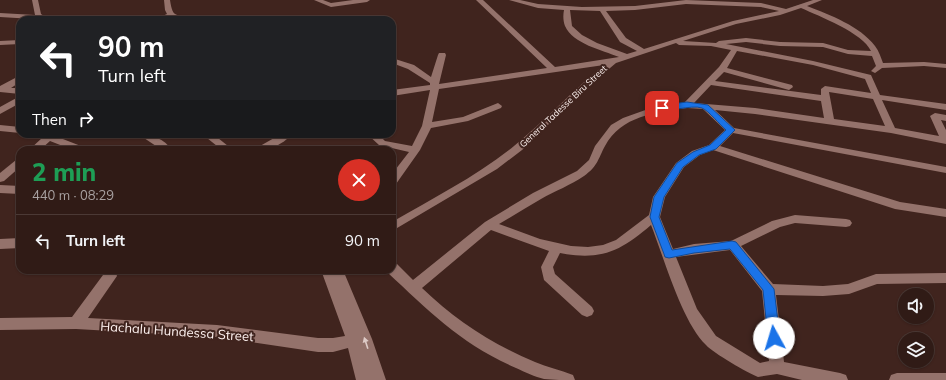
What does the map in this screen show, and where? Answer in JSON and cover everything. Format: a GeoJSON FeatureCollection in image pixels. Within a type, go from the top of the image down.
{"type":"FeatureCollection","features":[{"type":"Feature","properties":{"kind":"street"},"geometry":{"type":"LineString","coordinates":[[36,0],[39,16]]}},
{"type":"Feature","properties":{"kind":"street"},"geometry":{"type":"LineString","coordinates":[[168,0],[168,10],[171,15]]}},
{"type":"Feature","properties":{"kind":"street"},"geometry":{"type":"LineString","coordinates":[[317,0],[326,4],[336,5],[367,0]]}},
{"type":"Feature","properties":{"kind":"street"},"geometry":{"type":"LineString","coordinates":[[479,0],[554,70]]}},
{"type":"Feature","properties":{"kind":"street"},"geometry":{"type":"LineString","coordinates":[[512,0],[532,5],[602,9],[704,2],[763,3],[774,0]]}},
{"type":"Feature","properties":{"kind":"street"},"geometry":{"type":"LineString","coordinates":[[624,8],[640,4],[647,0]]}},
{"type":"Feature","properties":{"kind":"street"},"geometry":{"type":"LineString","coordinates":[[752,0],[787,11]]}},
{"type":"Feature","properties":{"kind":"street","name":"General Tadesse Biru Street"},"geometry":{"type":"LineString","coordinates":[[396,226],[488,170],[518,148],[582,87],[613,61],[667,42],[746,26],[819,0]]}},
{"type":"Feature","properties":{"kind":"street"},"geometry":{"type":"LineString","coordinates":[[805,4],[843,25],[866,40],[870,44],[880,66]]}},
{"type":"Feature","properties":{"kind":"street"},"geometry":{"type":"LineString","coordinates":[[567,8],[567,21],[573,32],[590,42],[625,56]]}},
{"type":"Feature","properties":{"kind":"street"},"geometry":{"type":"LineString","coordinates":[[602,9],[623,40],[642,51]]}},
{"type":"Feature","properties":{"kind":"street"},"geometry":{"type":"LineString","coordinates":[[0,15],[20,16]]}},
{"type":"Feature","properties":{"kind":"street"},"geometry":{"type":"LineString","coordinates":[[168,16],[174,16]]}},
{"type":"Feature","properties":{"kind":"street"},"geometry":{"type":"LineString","coordinates":[[746,26],[751,40]]}},
{"type":"Feature","properties":{"kind":"street"},"geometry":{"type":"LineString","coordinates":[[711,44],[751,40],[780,44],[823,45],[848,52],[875,54]]}},
{"type":"Feature","properties":{"kind":"street"},"geometry":{"type":"LineString","coordinates":[[0,43],[16,42]]}},
{"type":"Feature","properties":{"kind":"street"},"geometry":{"type":"LineString","coordinates":[[667,42],[711,44],[813,63],[868,77]]}},
{"type":"Feature","properties":{"kind":"street"},"geometry":{"type":"LineString","coordinates":[[687,104],[722,68],[735,49]]}},
{"type":"Feature","properties":{"kind":"street"},"geometry":{"type":"LineString","coordinates":[[396,176],[415,150],[427,126],[434,84],[442,55]]}},
{"type":"Feature","properties":{"kind":"street"},"geometry":{"type":"LineString","coordinates":[[396,61],[411,66],[434,84]]}},
{"type":"Feature","properties":{"kind":"street"},"geometry":{"type":"LineString","coordinates":[[396,92],[434,84],[554,70],[613,61]]}},
{"type":"Feature","properties":{"kind":"street"},"geometry":{"type":"LineString","coordinates":[[868,77],[880,66],[924,64],[946,66]]}},
{"type":"Feature","properties":{"kind":"street"},"geometry":{"type":"LineString","coordinates":[[722,68],[785,86],[810,96]]}},
{"type":"Feature","properties":{"kind":"street"},"geometry":{"type":"LineString","coordinates":[[868,77],[891,130]]}},
{"type":"Feature","properties":{"kind":"street"},"geometry":{"type":"LineString","coordinates":[[2,89],[16,81]]}},
{"type":"Feature","properties":{"kind":"street"},"geometry":{"type":"LineString","coordinates":[[708,82],[825,99]]}},
{"type":"Feature","properties":{"kind":"street"},"geometry":{"type":"LineString","coordinates":[[2,89],[16,91]]}},
{"type":"Feature","properties":{"kind":"street"},"geometry":{"type":"LineString","coordinates":[[830,122],[825,99],[825,89],[946,107]]}},
{"type":"Feature","properties":{"kind":"street"},"geometry":{"type":"LineString","coordinates":[[0,110],[16,101]]}},
{"type":"Feature","properties":{"kind":"street"},"geometry":{"type":"LineString","coordinates":[[414,287],[489,226],[537,196],[581,173],[594,161],[600,146],[609,133],[619,124],[654,110],[687,104],[755,111],[891,130],[946,140]]}},
{"type":"Feature","properties":{"kind":"street"},"geometry":{"type":"LineString","coordinates":[[927,104],[935,116],[946,140]]}},
{"type":"Feature","properties":{"kind":"street"},"geometry":{"type":"LineString","coordinates":[[427,126],[465,119],[498,106]]}},
{"type":"Feature","properties":{"kind":"street"},"geometry":{"type":"LineString","coordinates":[[705,106],[731,130],[946,170]]}},
{"type":"Feature","properties":{"kind":"street"},"geometry":{"type":"LineString","coordinates":[[935,116],[946,118]]}},
{"type":"Feature","properties":{"kind":"street"},"geometry":{"type":"LineString","coordinates":[[0,128],[16,130]]}},
{"type":"Feature","properties":{"kind":"street"},"geometry":{"type":"LineString","coordinates":[[731,130],[713,147],[696,153],[680,165],[659,197],[654,217],[691,312],[711,341],[759,375],[777,367],[819,377],[840,380]]}},
{"type":"Feature","properties":{"kind":"street"},"geometry":{"type":"LineString","coordinates":[[52,138],[72,146]]}},
{"type":"Feature","properties":{"kind":"street"},"geometry":{"type":"LineString","coordinates":[[150,138],[164,146]]}},
{"type":"Feature","properties":{"kind":"street"},"geometry":{"type":"LineString","coordinates":[[212,138],[223,146]]}},
{"type":"Feature","properties":{"kind":"street"},"geometry":{"type":"LineString","coordinates":[[266,146],[282,138]]}},
{"type":"Feature","properties":{"kind":"street"},"geometry":{"type":"LineString","coordinates":[[376,138],[382,143],[415,150]]}},
{"type":"Feature","properties":{"kind":"street"},"geometry":{"type":"LineString","coordinates":[[713,147],[899,206],[946,213]]}},
{"type":"Feature","properties":{"kind":"street"},"geometry":{"type":"LineString","coordinates":[[0,179],[16,165]]}},
{"type":"Feature","properties":{"kind":"street"},"geometry":{"type":"LineString","coordinates":[[0,189],[16,190]]}},
{"type":"Feature","properties":{"kind":"street"},"geometry":{"type":"LineString","coordinates":[[489,226],[557,248],[583,252],[607,248],[620,242],[654,217]]}},
{"type":"Feature","properties":{"kind":"street"},"geometry":{"type":"LineString","coordinates":[[669,254],[732,244],[776,224],[795,219],[846,223]]}},
{"type":"Feature","properties":{"kind":"street"},"geometry":{"type":"LineString","coordinates":[[0,244],[16,243]]}},
{"type":"Feature","properties":{"kind":"street"},"geometry":{"type":"LineString","coordinates":[[732,244],[769,289],[777,367]]}},
{"type":"Feature","properties":{"kind":"street"},"geometry":{"type":"LineString","coordinates":[[557,248],[547,267],[549,276],[587,311]]}},
{"type":"Feature","properties":{"kind":"street"},"geometry":{"type":"LineString","coordinates":[[396,271],[414,287],[434,308],[453,323],[493,350],[567,380]]}},
{"type":"Feature","properties":{"kind":"street"},"geometry":{"type":"LineString","coordinates":[[76,323],[110,276],[110,274]]}},
{"type":"Feature","properties":{"kind":"street"},"geometry":{"type":"LineString","coordinates":[[328,274],[353,340],[364,380]]}},
{"type":"Feature","properties":{"kind":"street"},"geometry":{"type":"LineString","coordinates":[[339,274],[365,339],[378,380]]}},
{"type":"Feature","properties":{"kind":"street"},"geometry":{"type":"LineString","coordinates":[[769,289],[823,291],[849,289],[876,279],[946,278]]}},
{"type":"Feature","properties":{"kind":"street","name":"Hachalu Hundessa Street"},"geometry":{"type":"LineString","coordinates":[[0,324],[76,323],[217,331],[318,346],[333,345],[353,340]]}},
{"type":"Feature","properties":{"kind":"street"},"geometry":{"type":"LineString","coordinates":[[897,380],[946,380]]}},
{"type":"Feature","properties":{"kind":"route"},"geometry":{"type":"LineString","coordinates":[[662,108],[687,104],[705,106],[731,130],[713,147],[696,153],[680,165],[659,197],[654,217],[669,254],[732,244],[769,289],[774,338]]}}]}
